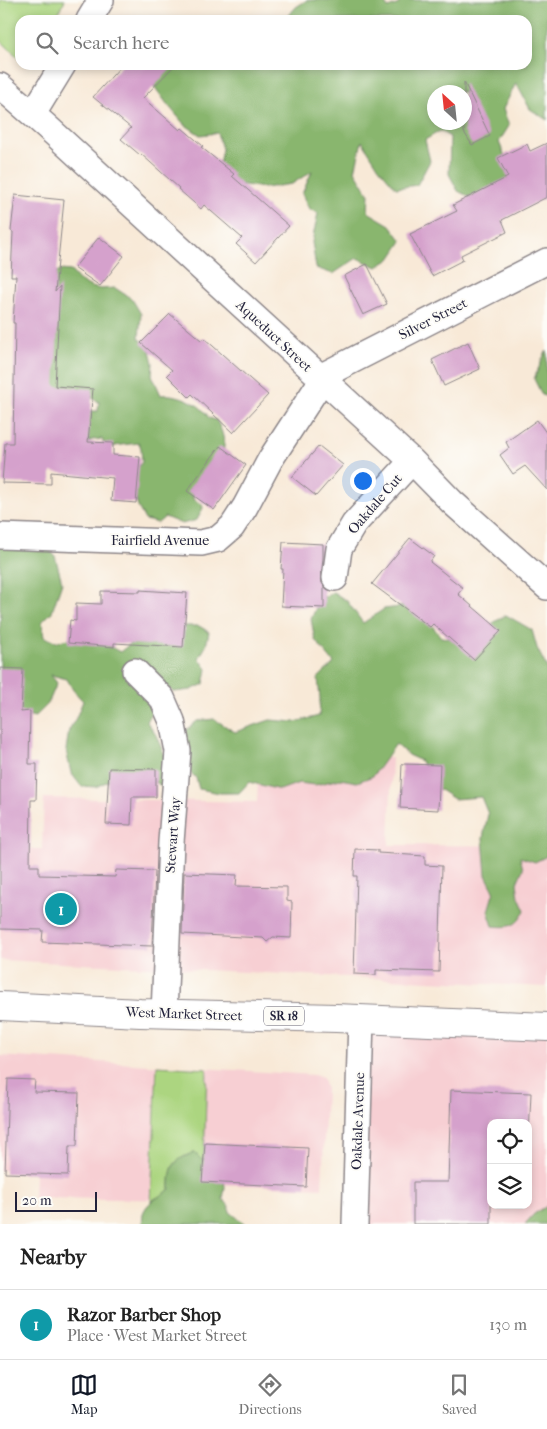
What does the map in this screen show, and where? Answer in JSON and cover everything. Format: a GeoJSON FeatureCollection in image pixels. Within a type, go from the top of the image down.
{"type":"FeatureCollection","features":[{"type":"Feature","properties":{"kind":"main road","name":"West Market Street"},"geometry":{"type":"LineString","coordinates":[[0,1006],[164,1014],[361,1019],[547,1027]]}},
{"type":"Feature","properties":{"kind":"street"},"geometry":{"type":"LineString","coordinates":[[92,15],[101,0]]}},
{"type":"Feature","properties":{"kind":"street"},"geometry":{"type":"LineString","coordinates":[[33,114],[60,70]]}},
{"type":"Feature","properties":{"kind":"street","name":"Aqueduct Street"},"geometry":{"type":"LineString","coordinates":[[0,86],[33,114],[412,461],[452,502],[547,587]]}},
{"type":"Feature","properties":{"kind":"street","name":"Silver Street"},"geometry":{"type":"LineString","coordinates":[[321,378],[547,261]]}},
{"type":"Feature","properties":{"kind":"street","name":"Fairfield Avenue"},"geometry":{"type":"LineString","coordinates":[[0,536],[201,543],[218,539],[232,528],[270,460],[321,378]]}},
{"type":"Feature","properties":{"kind":"street","name":"Oakdale Cut"},"geometry":{"type":"LineString","coordinates":[[335,578],[339,549],[354,524],[412,461]]}},
{"type":"Feature","properties":{"kind":"street","name":"Stewart Way"},"geometry":{"type":"LineString","coordinates":[[135,671],[162,698],[172,721],[178,751],[171,842],[164,1014]]}},
{"type":"Feature","properties":{"kind":"street","name":"Oakdale Avenue"},"geometry":{"type":"LineString","coordinates":[[355,1224],[361,1019]]}},
{"type":"Feature","properties":{"kind":"shaded area"},"geometry":{"type":"Polygon","coordinates":[[[259,757],[392,758],[389,845],[547,846],[547,987],[0,960],[0,849],[42,849],[44,798],[257,802],[259,757]]]}},
{"type":"Feature","properties":{"kind":"shaded area"},"geometry":{"type":"Polygon","coordinates":[[[361,1019],[547,1026],[547,1224],[355,1224],[361,1019]]]}},
{"type":"Feature","properties":{"kind":"shaded area"},"geometry":{"type":"Polygon","coordinates":[[[0,1056],[314,1075],[323,1078],[326,1090],[322,1188],[204,1184],[202,1200],[34,1198],[35,1174],[0,1170],[0,1056]]]}},
{"type":"Feature","properties":{"kind":"green space"},"geometry":{"type":"Polygon","coordinates":[[[0,0],[65,0],[57,15],[15,15],[15,54],[0,40],[0,0]]]}},
{"type":"Feature","properties":{"kind":"green space"},"geometry":{"type":"Polygon","coordinates":[[[307,0],[383,0],[388,8],[399,4],[399,0],[547,0],[547,120],[530,109],[516,83],[503,109],[509,126],[499,142],[511,171],[502,188],[484,204],[458,191],[449,174],[450,137],[440,131],[425,140],[430,161],[417,185],[396,188],[379,168],[362,141],[355,171],[369,194],[368,212],[390,225],[402,241],[390,259],[377,267],[357,258],[333,274],[316,268],[312,242],[318,213],[309,209],[302,194],[312,171],[292,184],[264,188],[232,183],[218,168],[222,149],[217,133],[200,135],[184,124],[154,86],[158,70],[532,70],[532,15],[289,15],[296,7],[307,0]]]}},
{"type":"Feature","properties":{"kind":"green space"},"geometry":{"type":"Polygon","coordinates":[[[60,270],[71,271],[79,280],[91,287],[101,289],[115,288],[132,299],[141,314],[139,338],[149,347],[153,363],[152,375],[161,395],[182,397],[201,408],[209,418],[216,420],[222,431],[224,449],[214,466],[193,491],[193,499],[202,504],[203,508],[197,520],[182,524],[165,517],[158,523],[145,520],[138,507],[134,492],[136,469],[142,462],[139,443],[105,448],[102,439],[92,440],[82,445],[87,411],[98,411],[99,402],[88,395],[54,392],[47,279],[60,270]]]}},
{"type":"Feature","properties":{"kind":"green space"},"geometry":{"type":"Polygon","coordinates":[[[547,351],[547,397],[542,395],[534,379],[547,351]]]}},
{"type":"Feature","properties":{"kind":"green space"},"geometry":{"type":"Polygon","coordinates":[[[0,543],[44,544],[55,556],[62,582],[52,612],[42,622],[44,637],[57,642],[74,637],[95,639],[120,652],[145,632],[180,626],[199,626],[209,632],[206,646],[199,658],[207,669],[204,684],[191,690],[174,692],[164,685],[147,722],[171,764],[166,787],[145,774],[114,778],[96,787],[81,786],[71,773],[66,750],[69,730],[83,701],[73,690],[67,679],[51,675],[57,683],[48,704],[35,717],[23,714],[14,705],[0,683],[0,543]]]}},
{"type":"Feature","properties":{"kind":"green space"},"geometry":{"type":"Polygon","coordinates":[[[333,592],[347,601],[363,623],[384,609],[408,606],[421,612],[441,637],[458,639],[485,628],[506,615],[532,630],[537,648],[547,668],[547,856],[535,862],[520,857],[523,869],[517,883],[519,897],[525,910],[519,920],[513,925],[504,927],[493,926],[488,911],[494,891],[486,875],[483,838],[488,814],[481,797],[454,799],[431,784],[421,761],[408,755],[396,744],[373,776],[357,782],[340,779],[315,785],[299,783],[280,790],[249,782],[239,793],[220,793],[199,789],[196,778],[174,756],[182,734],[197,721],[214,719],[235,732],[270,720],[295,722],[319,716],[318,678],[334,663],[315,640],[311,619],[320,599],[333,592]]]}},
{"type":"Feature","properties":{"kind":"green space"},"geometry":{"type":"Polygon","coordinates":[[[157,1066],[207,1069],[204,1160],[195,1153],[178,1161],[174,1165],[170,1177],[170,1189],[151,1202],[157,1066]]]}},
{"type":"Feature","properties":{"kind":"green space"},"geometry":{"type":"Polygon","coordinates":[[[195,1153],[202,1160],[211,1159],[222,1168],[225,1187],[223,1199],[229,1206],[230,1212],[245,1224],[142,1224],[146,1207],[170,1189],[171,1173],[174,1165],[183,1157],[195,1153]]]}},
{"type":"Feature","properties":{"kind":"green space"},"geometry":{"type":"Polygon","coordinates":[[[547,1206],[547,1224],[525,1224],[534,1214],[547,1206]]]}},
{"type":"Feature","properties":{"kind":"building"},"geometry":{"type":"Polygon","coordinates":[[[117,70],[170,70],[143,98],[180,130],[182,128],[203,146],[201,147],[234,174],[232,176],[289,226],[256,262],[236,244],[242,238],[204,205],[201,209],[141,154],[121,139],[131,128],[93,97],[117,70]]]}},
{"type":"Feature","properties":{"kind":"building"},"geometry":{"type":"Polygon","coordinates":[[[472,99],[490,136],[472,145],[464,130],[472,130],[472,99]]]}},
{"type":"Feature","properties":{"kind":"building"},"geometry":{"type":"Polygon","coordinates":[[[547,143],[547,197],[502,220],[507,232],[461,255],[463,260],[432,276],[410,234],[457,211],[453,205],[508,177],[498,158],[527,144],[530,151],[547,143]]]}},
{"type":"Feature","properties":{"kind":"building"},"geometry":{"type":"Polygon","coordinates":[[[15,195],[64,200],[55,292],[60,286],[55,386],[93,389],[88,442],[113,443],[113,455],[140,457],[136,503],[111,501],[113,478],[51,472],[51,484],[2,483],[5,443],[13,443],[15,323],[13,323],[16,276],[11,276],[13,232],[11,231],[15,195]]]}},
{"type":"Feature","properties":{"kind":"building"},"geometry":{"type":"Polygon","coordinates":[[[99,237],[124,256],[100,286],[74,268],[99,237]]]}},
{"type":"Feature","properties":{"kind":"building"},"geometry":{"type":"Polygon","coordinates":[[[367,264],[387,304],[363,315],[344,276],[367,264]]]}},
{"type":"Feature","properties":{"kind":"building"},"geometry":{"type":"Polygon","coordinates":[[[170,314],[201,340],[204,338],[268,395],[233,433],[192,394],[189,397],[167,375],[172,370],[141,343],[170,314]]]}},
{"type":"Feature","properties":{"kind":"building"},"geometry":{"type":"Polygon","coordinates":[[[468,342],[480,369],[444,386],[432,360],[468,342]]]}},
{"type":"Feature","properties":{"kind":"building"},"geometry":{"type":"Polygon","coordinates":[[[537,420],[547,434],[547,490],[525,466],[513,474],[500,455],[509,448],[506,442],[537,420]]]}},
{"type":"Feature","properties":{"kind":"building"},"geometry":{"type":"Polygon","coordinates":[[[220,446],[246,465],[214,510],[187,491],[220,446]]]}},
{"type":"Feature","properties":{"kind":"building"},"geometry":{"type":"Polygon","coordinates":[[[319,446],[343,465],[316,496],[292,477],[319,446]]]}},
{"type":"Feature","properties":{"kind":"building"},"geometry":{"type":"Polygon","coordinates":[[[410,538],[434,556],[430,562],[463,588],[458,594],[501,631],[474,660],[433,624],[430,627],[372,584],[410,538]]]}},
{"type":"Feature","properties":{"kind":"building"},"geometry":{"type":"Polygon","coordinates":[[[283,542],[323,544],[321,577],[324,586],[324,608],[281,606],[283,542]]]}},
{"type":"Feature","properties":{"kind":"building"},"geometry":{"type":"Polygon","coordinates":[[[140,590],[187,593],[183,647],[114,643],[114,647],[68,643],[70,620],[76,621],[76,603],[101,604],[101,591],[140,592],[140,590]]]}},
{"type":"Feature","properties":{"kind":"building"},"geometry":{"type":"Polygon","coordinates":[[[0,668],[23,669],[21,712],[30,711],[29,764],[37,764],[36,800],[31,800],[30,866],[39,866],[39,875],[115,877],[116,870],[155,871],[152,946],[42,942],[43,930],[0,929],[0,668]]]}},
{"type":"Feature","properties":{"kind":"building"},"geometry":{"type":"Polygon","coordinates":[[[402,764],[440,765],[438,810],[400,808],[402,764]]]}},
{"type":"Feature","properties":{"kind":"building"},"geometry":{"type":"Polygon","coordinates":[[[109,768],[156,769],[156,797],[132,797],[131,825],[106,824],[109,768]]]}},
{"type":"Feature","properties":{"kind":"building"},"geometry":{"type":"Polygon","coordinates":[[[355,849],[378,850],[378,853],[425,856],[425,865],[442,866],[439,972],[376,970],[376,975],[354,974],[357,876],[354,876],[355,849]]]}},
{"type":"Feature","properties":{"kind":"building"},"geometry":{"type":"Polygon","coordinates":[[[184,873],[237,875],[236,886],[287,887],[287,901],[292,902],[291,938],[273,937],[267,942],[263,938],[182,934],[184,873]]]}},
{"type":"Feature","properties":{"kind":"building"},"geometry":{"type":"Polygon","coordinates":[[[8,1079],[35,1080],[34,1092],[79,1093],[77,1146],[69,1146],[68,1175],[5,1173],[8,1079]]]}},
{"type":"Feature","properties":{"kind":"building"},"geometry":{"type":"Polygon","coordinates":[[[451,1090],[531,1093],[530,1119],[487,1119],[487,1209],[491,1209],[491,1224],[413,1224],[413,1182],[448,1182],[451,1090]]]}},
{"type":"Feature","properties":{"kind":"building"},"geometry":{"type":"Polygon","coordinates":[[[205,1143],[308,1148],[306,1187],[202,1182],[205,1143]]]}},
{"type":"Feature","properties":{"kind":"place","name":"Razor Barber Shop"},"geometry":{"type":"Point","coordinates":[61,909]}}]}
